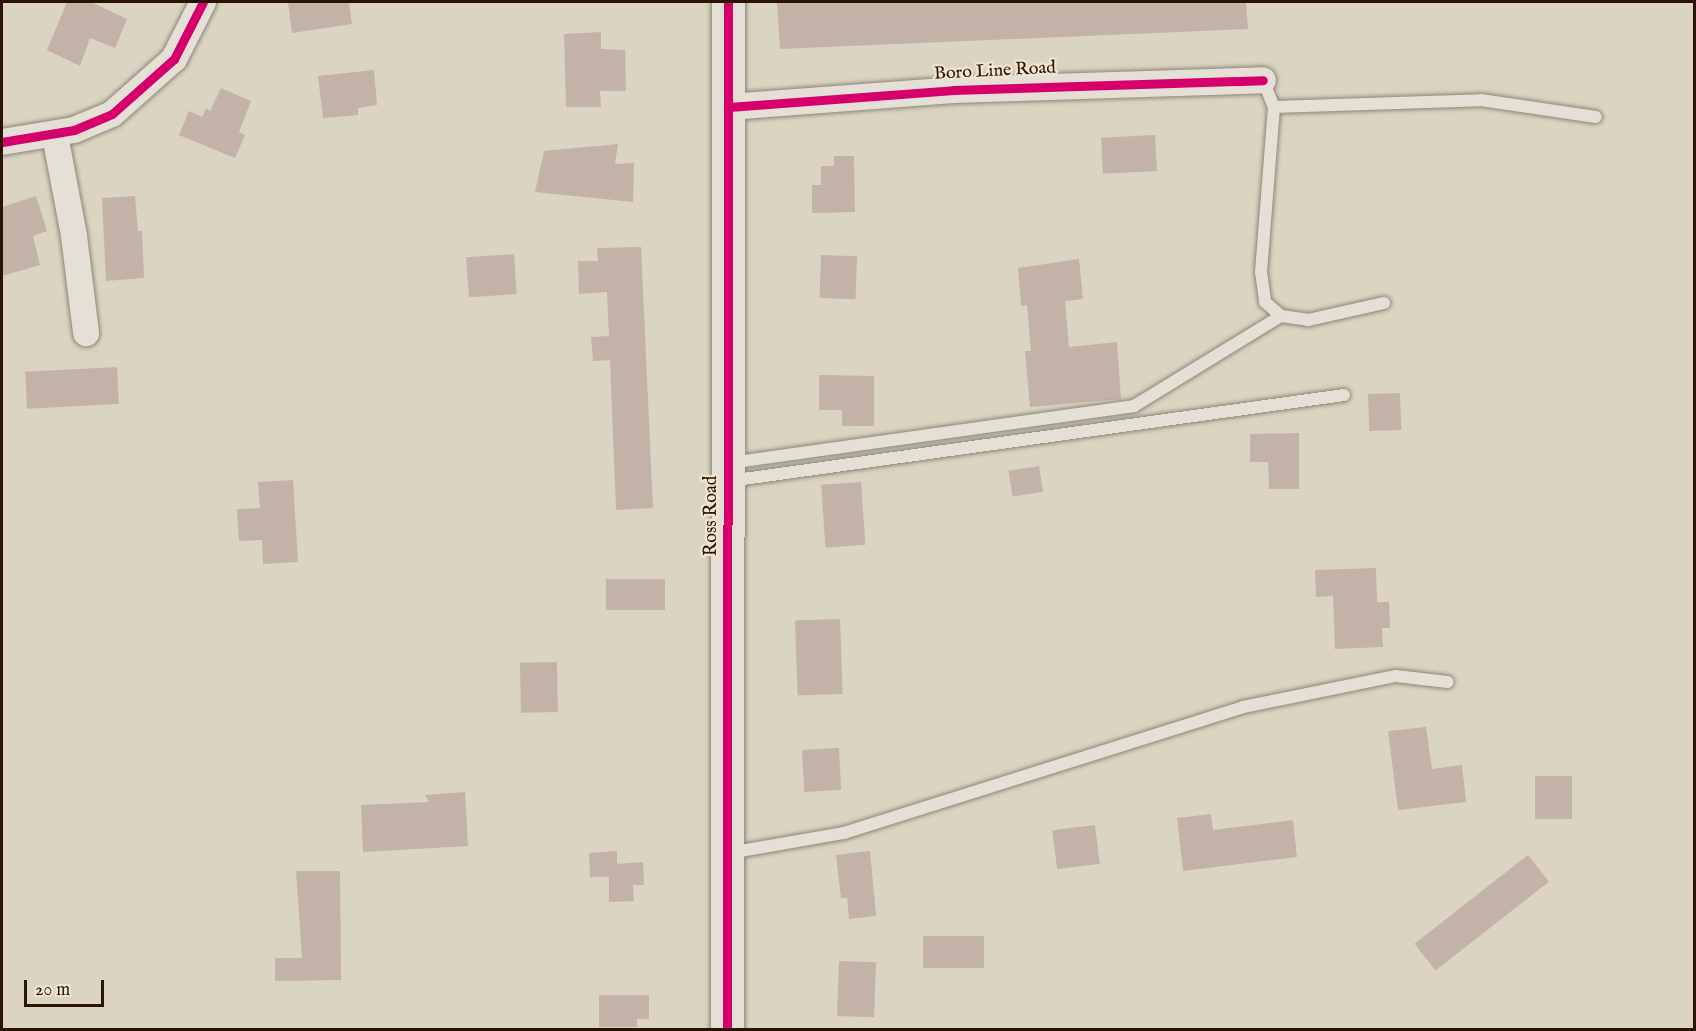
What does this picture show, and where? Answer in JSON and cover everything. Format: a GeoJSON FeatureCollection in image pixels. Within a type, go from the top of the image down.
{"type":"FeatureCollection","features":[{"type":"Feature","properties":{"kind":"street"},"geometry":{"type":"LineString","coordinates":[[2,142],[55,135],[112,114],[147,88],[174,59],[203,2]]}},
{"type":"Feature","properties":{"kind":"street","name":"Ross Road"},"geometry":{"type":"LineString","coordinates":[[727,1029],[728,2]]}},
{"type":"Feature","properties":{"kind":"street","name":"Boro Line Road"},"geometry":{"type":"LineString","coordinates":[[729,107],[953,90],[1263,80]]}},
{"type":"Feature","properties":{"kind":"street"},"geometry":{"type":"LineString","coordinates":[[55,135],[74,236],[86,333]]}},
{"type":"Feature","properties":{"kind":"lane"},"geometry":{"type":"LineString","coordinates":[[1263,80],[1274,107],[1261,272],[1265,302],[1281,316],[1308,320],[1384,303]]}},
{"type":"Feature","properties":{"kind":"lane"},"geometry":{"type":"LineString","coordinates":[[1274,107],[1481,100],[1596,117]]}},
{"type":"Feature","properties":{"kind":"lane"},"geometry":{"type":"LineString","coordinates":[[728,472],[1134,406],[1281,316]]}},
{"type":"Feature","properties":{"kind":"lane"},"geometry":{"type":"LineString","coordinates":[[728,472],[1344,395]]}},
{"type":"Feature","properties":{"kind":"lane"},"geometry":{"type":"LineString","coordinates":[[728,853],[844,832],[1243,707],[1396,676],[1448,682]]}},
{"type":"Feature","properties":{"kind":"building"},"geometry":{"type":"Polygon","coordinates":[[[67,2],[91,2],[127,19],[115,48],[90,38],[80,66],[47,50],[67,2]]]}},
{"type":"Feature","properties":{"kind":"building"},"geometry":{"type":"Polygon","coordinates":[[[288,2],[349,2],[352,24],[292,33],[288,2]]]}},
{"type":"Feature","properties":{"kind":"building"},"geometry":{"type":"Polygon","coordinates":[[[777,2],[1246,2],[1248,29],[780,49],[777,2]]]}},
{"type":"Feature","properties":{"kind":"building"},"geometry":{"type":"Polygon","coordinates":[[[601,32],[601,49],[625,50],[626,91],[600,91],[601,107],[566,107],[564,34],[601,32]]]}},
{"type":"Feature","properties":{"kind":"building"},"geometry":{"type":"Polygon","coordinates":[[[374,70],[377,105],[358,108],[358,115],[323,118],[318,76],[374,70]]]}},
{"type":"Feature","properties":{"kind":"building"},"geometry":{"type":"Polygon","coordinates":[[[221,88],[251,101],[239,132],[245,135],[235,158],[179,135],[189,111],[202,117],[206,108],[210,111],[221,88]]]}},
{"type":"Feature","properties":{"kind":"building"},"geometry":{"type":"Polygon","coordinates":[[[1155,135],[1157,171],[1103,174],[1101,138],[1155,135]]]}},
{"type":"Feature","properties":{"kind":"building"},"geometry":{"type":"Polygon","coordinates":[[[618,144],[615,164],[634,163],[633,202],[535,192],[544,151],[618,144]]]}},
{"type":"Feature","properties":{"kind":"building"},"geometry":{"type":"Polygon","coordinates":[[[834,156],[854,156],[855,212],[812,213],[812,185],[821,185],[821,166],[834,166],[834,156]]]}},
{"type":"Feature","properties":{"kind":"building"},"geometry":{"type":"Polygon","coordinates":[[[36,196],[47,231],[33,236],[40,265],[2,276],[2,207],[36,196]]]}},
{"type":"Feature","properties":{"kind":"building"},"geometry":{"type":"Polygon","coordinates":[[[135,196],[138,231],[142,231],[144,278],[106,281],[102,198],[135,196]]]}},
{"type":"Feature","properties":{"kind":"building"},"geometry":{"type":"Polygon","coordinates":[[[641,247],[653,508],[616,510],[610,360],[593,361],[591,337],[609,336],[607,292],[579,294],[578,261],[598,261],[597,248],[641,247]]]}},
{"type":"Feature","properties":{"kind":"building"},"geometry":{"type":"Polygon","coordinates":[[[514,254],[517,294],[469,297],[466,257],[514,254]]]}},
{"type":"Feature","properties":{"kind":"building"},"geometry":{"type":"Polygon","coordinates":[[[821,255],[857,256],[855,299],[819,298],[821,255]]]}},
{"type":"Feature","properties":{"kind":"building"},"geometry":{"type":"Polygon","coordinates":[[[1079,259],[1083,299],[1065,301],[1069,347],[1117,342],[1121,399],[1030,407],[1025,351],[1031,351],[1027,305],[1021,306],[1018,268],[1079,259]]]}},
{"type":"Feature","properties":{"kind":"building"},"geometry":{"type":"Polygon","coordinates":[[[117,367],[119,404],[27,409],[25,372],[117,367]]]}},
{"type":"Feature","properties":{"kind":"building"},"geometry":{"type":"Polygon","coordinates":[[[819,375],[874,376],[874,426],[842,426],[842,410],[819,410],[819,375]]]}},
{"type":"Feature","properties":{"kind":"building"},"geometry":{"type":"Polygon","coordinates":[[[1400,393],[1401,430],[1369,431],[1368,394],[1400,393]]]}},
{"type":"Feature","properties":{"kind":"building"},"geometry":{"type":"Polygon","coordinates":[[[1299,433],[1299,489],[1269,489],[1268,462],[1250,462],[1250,434],[1299,433]]]}},
{"type":"Feature","properties":{"kind":"building"},"geometry":{"type":"Polygon","coordinates":[[[1039,466],[1043,492],[1012,497],[1008,471],[1039,466]]]}},
{"type":"Feature","properties":{"kind":"building"},"geometry":{"type":"Polygon","coordinates":[[[293,480],[298,562],[263,564],[262,540],[239,541],[237,509],[260,508],[258,482],[293,480]]]}},
{"type":"Feature","properties":{"kind":"building"},"geometry":{"type":"Polygon","coordinates":[[[861,482],[865,545],[825,548],[821,485],[861,482]]]}},
{"type":"Feature","properties":{"kind":"building"},"geometry":{"type":"Polygon","coordinates":[[[1376,568],[1377,602],[1389,602],[1390,628],[1382,628],[1383,647],[1335,649],[1333,596],[1316,597],[1315,570],[1376,568]]]}},
{"type":"Feature","properties":{"kind":"building"},"geometry":{"type":"Polygon","coordinates":[[[606,579],[665,579],[665,610],[606,610],[606,579]]]}},
{"type":"Feature","properties":{"kind":"building"},"geometry":{"type":"Polygon","coordinates":[[[840,619],[843,694],[798,696],[795,621],[840,619]]]}},
{"type":"Feature","properties":{"kind":"building"},"geometry":{"type":"Polygon","coordinates":[[[557,662],[558,712],[521,713],[520,663],[557,662]]]}},
{"type":"Feature","properties":{"kind":"building"},"geometry":{"type":"Polygon","coordinates":[[[1426,727],[1432,769],[1462,765],[1466,802],[1398,810],[1388,731],[1426,727]]]}},
{"type":"Feature","properties":{"kind":"building"},"geometry":{"type":"Polygon","coordinates":[[[839,748],[841,790],[804,792],[802,750],[839,748]]]}},
{"type":"Feature","properties":{"kind":"building"},"geometry":{"type":"Polygon","coordinates":[[[1535,776],[1572,776],[1572,819],[1535,819],[1535,776]]]}},
{"type":"Feature","properties":{"kind":"building"},"geometry":{"type":"Polygon","coordinates":[[[465,792],[468,846],[363,852],[361,805],[429,802],[425,795],[465,792]]]}},
{"type":"Feature","properties":{"kind":"building"},"geometry":{"type":"Polygon","coordinates":[[[1211,814],[1213,830],[1293,820],[1297,857],[1183,871],[1177,818],[1211,814]]]}},
{"type":"Feature","properties":{"kind":"building"},"geometry":{"type":"Polygon","coordinates":[[[1095,825],[1100,864],[1057,869],[1052,830],[1095,825]]]}},
{"type":"Feature","properties":{"kind":"building"},"geometry":{"type":"Polygon","coordinates":[[[617,851],[617,864],[643,862],[644,885],[633,885],[634,901],[609,902],[609,877],[590,877],[589,853],[617,851]]]}},
{"type":"Feature","properties":{"kind":"building"},"geometry":{"type":"Polygon","coordinates":[[[870,851],[876,916],[849,919],[847,898],[841,898],[836,855],[870,851]]]}},
{"type":"Feature","properties":{"kind":"building"},"geometry":{"type":"Polygon","coordinates":[[[1528,855],[1549,882],[1435,970],[1415,944],[1528,855]]]}},
{"type":"Feature","properties":{"kind":"building"},"geometry":{"type":"Polygon","coordinates":[[[296,871],[340,871],[341,980],[275,981],[275,958],[302,958],[296,871]]]}},
{"type":"Feature","properties":{"kind":"building"},"geometry":{"type":"Polygon","coordinates":[[[923,936],[984,936],[984,968],[923,968],[923,936]]]}},
{"type":"Feature","properties":{"kind":"building"},"geometry":{"type":"Polygon","coordinates":[[[839,961],[876,962],[874,1017],[837,1016],[839,961]]]}},
{"type":"Feature","properties":{"kind":"building"},"geometry":{"type":"Polygon","coordinates":[[[599,995],[649,995],[649,1019],[637,1019],[637,1027],[599,1027],[599,995]]]}},
{"type":"Feature","properties":{"kind":"cycle path"},"geometry":{"type":"LineString","coordinates":[[2,142],[74,130],[112,114],[174,59],[203,2]]}},
{"type":"Feature","properties":{"kind":"cycle path"},"geometry":{"type":"LineString","coordinates":[[727,1030],[728,2]]}},
{"type":"Feature","properties":{"kind":"cycle path"},"geometry":{"type":"LineString","coordinates":[[729,107],[953,90],[1263,80]]}}]}
